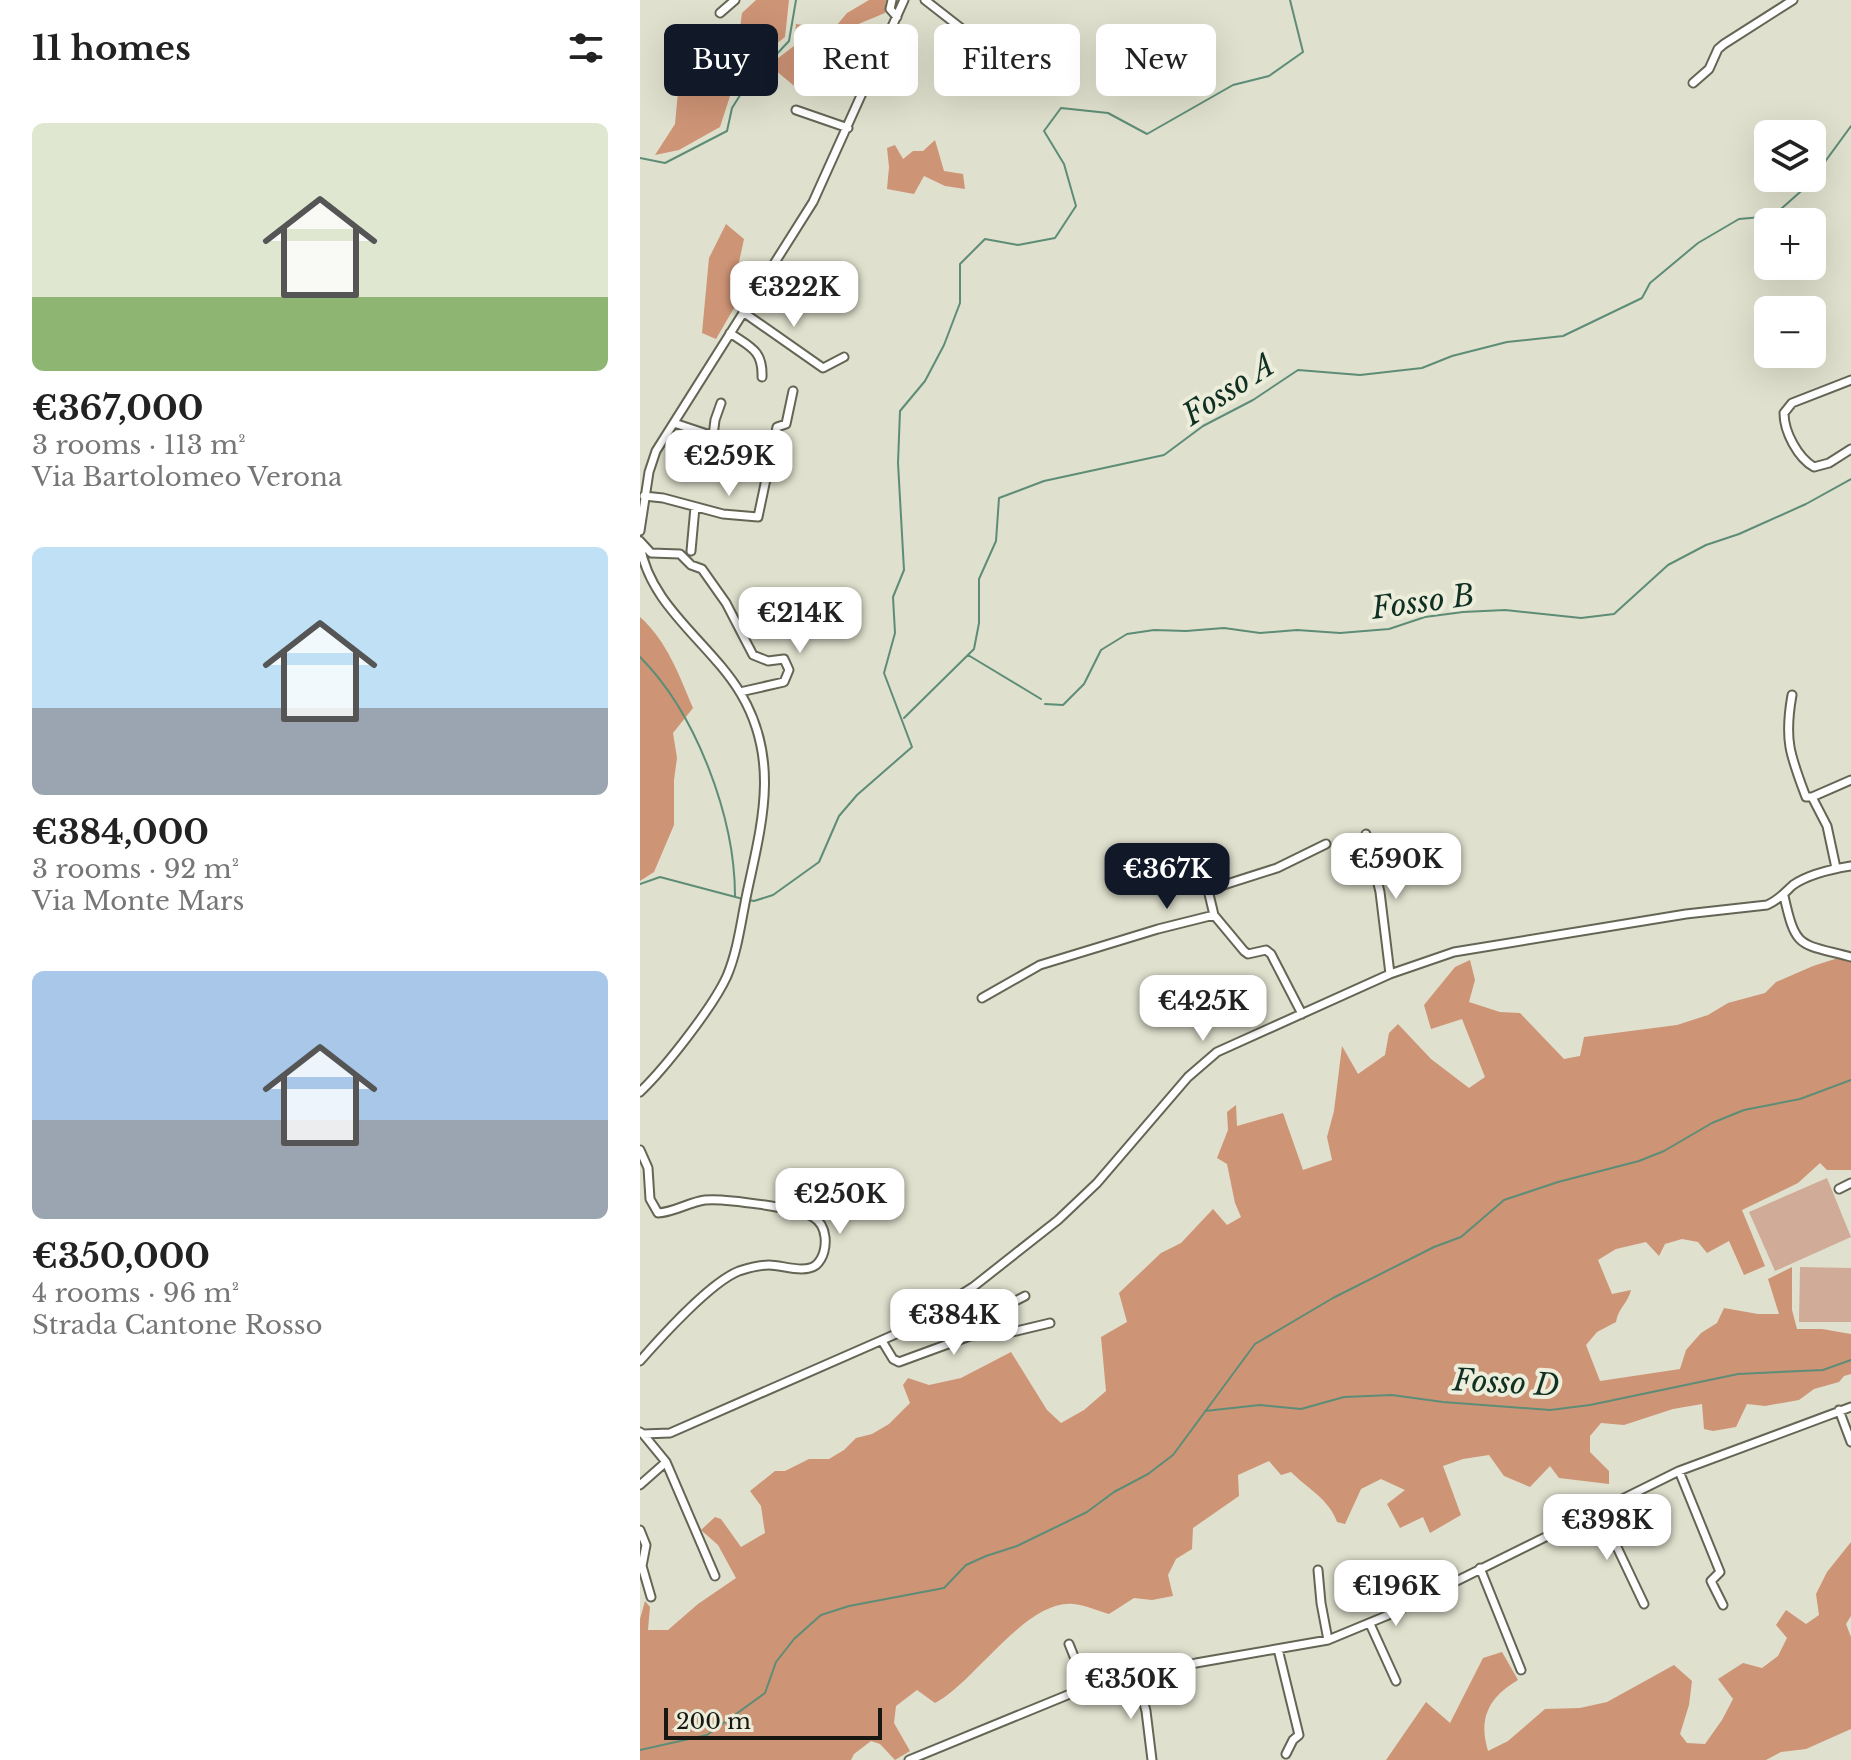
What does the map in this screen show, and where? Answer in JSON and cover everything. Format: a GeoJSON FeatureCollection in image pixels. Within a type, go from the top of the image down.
{"type":"FeatureCollection","features":[{"type":"Feature","properties":{"kind":"street"},"geometry":{"type":"LineString","coordinates":[[720,13],[735,0]]}},
{"type":"Feature","properties":{"kind":"street"},"geometry":{"type":"LineString","coordinates":[[892,0],[890,9],[897,17]]}},
{"type":"Feature","properties":{"kind":"street"},"geometry":{"type":"LineString","coordinates":[[640,531],[644,496],[656,451],[813,202],[904,0]]}},
{"type":"Feature","properties":{"kind":"street"},"geometry":{"type":"LineString","coordinates":[[925,0],[956,24]]}},
{"type":"Feature","properties":{"kind":"street"},"geometry":{"type":"LineString","coordinates":[[1693,83],[1709,69],[1718,49],[1724,44],[1793,0]]}},
{"type":"Feature","properties":{"kind":"street"},"geometry":{"type":"LineString","coordinates":[[796,110],[848,128]]}},
{"type":"Feature","properties":{"kind":"street"},"geometry":{"type":"LineString","coordinates":[[743,312],[823,368],[844,357]]}},
{"type":"Feature","properties":{"kind":"street"},"geometry":{"type":"LineString","coordinates":[[730,333],[764,359],[767,349]]}},
{"type":"Feature","properties":{"kind":"street"},"geometry":{"type":"LineString","coordinates":[[760,356],[763,361],[762,377]]}},
{"type":"Feature","properties":{"kind":"street"},"geometry":{"type":"LineString","coordinates":[[1851,380],[1792,403],[1784,413],[1784,422],[1803,461],[1814,467],[1829,463],[1851,449]]}},
{"type":"Feature","properties":{"kind":"street"},"geometry":{"type":"LineString","coordinates":[[644,496],[723,514],[758,517],[777,427],[786,424],[793,391]]}},
{"type":"Feature","properties":{"kind":"street"},"geometry":{"type":"LineString","coordinates":[[674,423],[713,436],[721,403]]}},
{"type":"Feature","properties":{"kind":"street"},"geometry":{"type":"LineString","coordinates":[[691,551],[695,507]]}},
{"type":"Feature","properties":{"kind":"street"},"geometry":{"type":"LineString","coordinates":[[640,543],[651,553],[680,554],[691,565],[702,569],[726,603],[753,655],[768,661],[784,659],[789,670],[784,682],[740,692]]}},
{"type":"Feature","properties":{"kind":"street"},"geometry":{"type":"LineString","coordinates":[[640,543],[645,568],[658,593],[727,672],[751,712],[759,737],[766,790],[744,909],[726,978],[686,1037],[640,1092]]}},
{"type":"Feature","properties":{"kind":"street"},"geometry":{"type":"LineString","coordinates":[[1792,695],[1787,729],[1789,745],[1806,797],[1851,780]]}},
{"type":"Feature","properties":{"kind":"street"},"geometry":{"type":"LineString","coordinates":[[1812,797],[1827,826],[1836,868]]}},
{"type":"Feature","properties":{"kind":"street"},"geometry":{"type":"LineString","coordinates":[[1366,834],[1380,892],[1390,974]]}},
{"type":"Feature","properties":{"kind":"street"},"geometry":{"type":"LineString","coordinates":[[1302,1014],[1271,954],[1266,950],[1248,954],[1214,915],[1208,890],[1277,868],[1326,844]]}},
{"type":"Feature","properties":{"kind":"street"},"geometry":{"type":"LineString","coordinates":[[642,1433],[670,1433],[882,1341],[973,1287],[1058,1220],[1097,1183],[1188,1077],[1217,1052],[1390,974],[1454,952],[1686,914],[1767,905],[1784,896],[1797,883],[1836,868],[1851,866]]}},
{"type":"Feature","properties":{"kind":"street"},"geometry":{"type":"LineString","coordinates":[[1784,896],[1796,937],[1804,943],[1851,957]]}},
{"type":"Feature","properties":{"kind":"street"},"geometry":{"type":"LineString","coordinates":[[982,998],[1040,965],[1214,915]]}},
{"type":"Feature","properties":{"kind":"street"},"geometry":{"type":"LineString","coordinates":[[640,1150],[648,1168],[650,1199],[658,1213],[703,1200],[724,1200],[811,1215],[820,1222],[825,1244],[816,1265],[807,1269],[765,1265],[735,1273],[712,1288],[640,1361]]}},
{"type":"Feature","properties":{"kind":"street"},"geometry":{"type":"LineString","coordinates":[[1839,1189],[1851,1183]]}},
{"type":"Feature","properties":{"kind":"street"},"geometry":{"type":"LineString","coordinates":[[953,1341],[988,1315],[1025,1296]]}},
{"type":"Feature","properties":{"kind":"street"},"geometry":{"type":"LineString","coordinates":[[882,1341],[893,1359],[899,1362],[970,1336],[1008,1333],[1050,1323]]}},
{"type":"Feature","properties":{"kind":"street"},"geometry":{"type":"LineString","coordinates":[[909,1760],[1080,1691],[1196,1663],[1328,1640],[1370,1624],[1679,1471],[1851,1407]]}},
{"type":"Feature","properties":{"kind":"street"},"geometry":{"type":"LineString","coordinates":[[1839,1410],[1851,1442]]}},
{"type":"Feature","properties":{"kind":"street"},"geometry":{"type":"LineString","coordinates":[[642,1433],[666,1462],[715,1576]]}},
{"type":"Feature","properties":{"kind":"street"},"geometry":{"type":"LineString","coordinates":[[640,1485],[666,1462]]}},
{"type":"Feature","properties":{"kind":"street"},"geometry":{"type":"LineString","coordinates":[[1679,1471],[1720,1572],[1711,1581],[1723,1605]]}},
{"type":"Feature","properties":{"kind":"street"},"geometry":{"type":"LineString","coordinates":[[1604,1507],[1615,1543],[1644,1604]]}},
{"type":"Feature","properties":{"kind":"street"},"geometry":{"type":"LineString","coordinates":[[640,1530],[646,1545],[642,1566],[651,1597]]}},
{"type":"Feature","properties":{"kind":"street"},"geometry":{"type":"LineString","coordinates":[[1480,1568],[1521,1670]]}},
{"type":"Feature","properties":{"kind":"street"},"geometry":{"type":"LineString","coordinates":[[1318,1570],[1328,1640]]}},
{"type":"Feature","properties":{"kind":"street"},"geometry":{"type":"LineString","coordinates":[[1370,1624],[1396,1681]]}},
{"type":"Feature","properties":{"kind":"street"},"geometry":{"type":"LineString","coordinates":[[1069,1644],[1077,1664],[1080,1691]]}},
{"type":"Feature","properties":{"kind":"street"},"geometry":{"type":"LineString","coordinates":[[1278,1649],[1299,1735],[1286,1754]]}},
{"type":"Feature","properties":{"kind":"street"},"geometry":{"type":"LineString","coordinates":[[1137,1677],[1146,1711],[1152,1760]]}},
{"type":"Feature","properties":{"kind":"shaded area"},"geometry":{"type":"Polygon","coordinates":[[[756,0],[789,0],[785,37],[778,43],[778,24],[741,24],[742,13],[756,0]]]}},
{"type":"Feature","properties":{"kind":"shaded area"},"geometry":{"type":"Polygon","coordinates":[[[869,0],[886,0],[885,13],[858,24],[838,24],[847,13],[869,0]]]}},
{"type":"Feature","properties":{"kind":"shaded area"},"geometry":{"type":"Polygon","coordinates":[[[794,46],[794,86],[778,72],[778,58],[794,46]]]}},
{"type":"Feature","properties":{"kind":"shaded area"},"geometry":{"type":"Polygon","coordinates":[[[678,96],[730,96],[720,127],[679,150],[655,155],[675,124],[678,96]]]}},
{"type":"Feature","properties":{"kind":"shaded area"},"geometry":{"type":"Polygon","coordinates":[[[935,140],[944,171],[963,174],[965,189],[945,186],[924,176],[914,194],[887,189],[887,148],[895,145],[903,159],[913,151],[923,151],[935,140]]]}},
{"type":"Feature","properties":{"kind":"shaded area"},"geometry":{"type":"Polygon","coordinates":[[[726,224],[744,239],[734,285],[734,308],[716,339],[702,333],[709,258],[726,224]]]}},
{"type":"Feature","properties":{"kind":"shaded area"},"geometry":{"type":"Polygon","coordinates":[[[640,617],[665,648],[693,708],[673,733],[677,758],[674,825],[654,872],[640,881],[640,617]]]}},
{"type":"Feature","properties":{"kind":"shaded area"},"geometry":{"type":"Polygon","coordinates":[[[1838,958],[1851,962],[1851,1170],[1827,1170],[1820,1163],[1798,1183],[1742,1210],[1765,1266],[1744,1275],[1729,1241],[1707,1253],[1698,1242],[1682,1239],[1665,1244],[1659,1256],[1646,1242],[1616,1249],[1598,1260],[1612,1294],[1631,1290],[1616,1322],[1597,1332],[1586,1345],[1600,1381],[1680,1369],[1686,1350],[1701,1333],[1717,1323],[1724,1308],[1779,1314],[1768,1279],[1792,1267],[1792,1310],[1797,1329],[1851,1334],[1851,1374],[1839,1382],[1814,1389],[1799,1400],[1765,1406],[1747,1404],[1736,1427],[1713,1431],[1704,1429],[1702,1404],[1673,1409],[1624,1425],[1601,1423],[1590,1436],[1590,1452],[1609,1471],[1609,1484],[1559,1478],[1550,1466],[1530,1487],[1504,1476],[1489,1455],[1443,1466],[1461,1515],[1430,1533],[1423,1517],[1400,1528],[1387,1504],[1405,1490],[1381,1479],[1361,1489],[1345,1524],[1337,1522],[1323,1501],[1291,1472],[1281,1475],[1269,1461],[1238,1475],[1239,1496],[1193,1528],[1192,1549],[1176,1559],[1168,1575],[1173,1596],[1152,1600],[1134,1598],[1109,1614],[1073,1604],[1055,1606],[1037,1615],[935,1703],[917,1690],[896,1706],[894,1723],[910,1751],[895,1760],[880,1744],[871,1741],[851,1760],[640,1760],[640,1619],[645,1601],[650,1607],[648,1630],[668,1630],[698,1604],[736,1578],[718,1545],[701,1530],[715,1517],[721,1519],[741,1547],[765,1533],[761,1506],[750,1491],[775,1471],[785,1471],[809,1459],[829,1459],[856,1438],[872,1434],[889,1424],[910,1403],[903,1385],[908,1378],[929,1385],[961,1378],[1011,1352],[1047,1410],[1061,1423],[1084,1410],[1106,1391],[1101,1337],[1127,1322],[1119,1293],[1161,1253],[1181,1243],[1213,1209],[1227,1225],[1241,1217],[1227,1164],[1217,1158],[1228,1130],[1227,1112],[1236,1105],[1237,1126],[1283,1113],[1303,1170],[1332,1160],[1327,1137],[1334,1111],[1342,1046],[1358,1074],[1385,1055],[1389,1033],[1398,1024],[1431,1059],[1469,1088],[1485,1077],[1462,1019],[1431,1029],[1424,1005],[1455,967],[1470,960],[1475,980],[1469,1002],[1500,1012],[1520,1013],[1564,1059],[1580,1056],[1584,1037],[1677,1025],[1708,1015],[1728,1003],[1765,993],[1776,982],[1838,958]]]}},
{"type":"Feature","properties":{"kind":"shaded area"},"geometry":{"type":"Polygon","coordinates":[[[1827,1178],[1851,1237],[1775,1271],[1749,1212],[1827,1178]]]}},
{"type":"Feature","properties":{"kind":"shaded area"},"geometry":{"type":"Polygon","coordinates":[[[1800,1267],[1851,1268],[1851,1322],[1799,1322],[1800,1267]]]}},
{"type":"Feature","properties":{"kind":"shaded area"},"geometry":{"type":"Polygon","coordinates":[[[1851,1542],[1851,1616],[1846,1624],[1851,1637],[1851,1729],[1806,1749],[1781,1752],[1766,1760],[1386,1760],[1426,1702],[1450,1723],[1483,1658],[1502,1652],[1518,1680],[1493,1701],[1488,1710],[1484,1728],[1488,1751],[1508,1741],[1545,1709],[1580,1708],[1607,1702],[1674,1665],[1692,1681],[1680,1734],[1687,1743],[1705,1744],[1733,1699],[1718,1679],[1743,1663],[1762,1668],[1778,1656],[1787,1638],[1776,1625],[1786,1610],[1806,1624],[1819,1615],[1816,1594],[1827,1572],[1851,1542]]]}},
{"type":"Feature","properties":{"kind":"waterway"},"geometry":{"type":"LineString","coordinates":[[640,158],[665,163],[727,131],[732,108],[759,65],[774,57],[789,41],[796,0]]}},
{"type":"Feature","properties":{"kind":"waterway"},"geometry":{"type":"LineString","coordinates":[[749,900],[773,895],[819,862],[839,816],[857,795],[912,747],[884,673],[895,633],[893,597],[904,570],[898,463],[900,411],[925,381],[944,345],[960,303],[960,264],[985,239],[1018,245],[1055,238],[1076,206],[1064,164],[1044,131],[1061,108],[1108,113],[1147,134],[1233,85],[1269,76],[1303,52],[1290,0]]}},
{"type":"Feature","properties":{"kind":"waterway","name":"Fosso A"},"geometry":{"type":"LineString","coordinates":[[904,718],[974,649],[979,623],[979,579],[996,541],[999,498],[1044,481],[1164,455],[1203,426],[1253,400],[1298,370],[1360,375],[1422,368],[1452,356],[1507,342],[1563,336],[1642,298],[1650,283],[1698,243],[1739,219],[1773,216],[1808,185],[1851,126]]}},
{"type":"Feature","properties":{"kind":"waterway","name":"Fosso B"},"geometry":{"type":"LineString","coordinates":[[1045,704],[1063,705],[1084,684],[1101,650],[1127,634],[1224,628],[1260,633],[1297,630],[1340,633],[1389,629],[1425,617],[1505,610],[1581,618],[1614,614],[1668,565],[1706,545],[1806,504],[1851,479]]}},
{"type":"Feature","properties":{"kind":"waterway","name":"Fosso B"},"geometry":{"type":"LineString","coordinates":[[968,655],[1041,699]]}},
{"type":"Feature","properties":{"kind":"waterway"},"geometry":{"type":"LineString","coordinates":[[640,657],[678,707],[695,736],[708,768],[728,833],[735,896]]}},
{"type":"Feature","properties":{"kind":"waterway"},"geometry":{"type":"LineString","coordinates":[[640,884],[660,877],[743,899]]}},
{"type":"Feature","properties":{"kind":"waterway"},"geometry":{"type":"LineString","coordinates":[[640,1750],[707,1735],[765,1693],[776,1662],[794,1639],[821,1615],[849,1606],[944,1588],[966,1565],[1017,1546],[1087,1512],[1114,1492],[1148,1474],[1173,1455],[1255,1344],[1333,1298],[1434,1247],[1461,1237],[1504,1200],[1639,1161],[1744,1110],[1800,1099],[1851,1080]]}},
{"type":"Feature","properties":{"kind":"waterway","name":"Fosso D"},"geometry":{"type":"LineString","coordinates":[[1205,1411],[1260,1405],[1301,1409],[1344,1397],[1392,1395],[1550,1410],[1590,1405],[1738,1374],[1823,1370],[1851,1360]]}}]}
